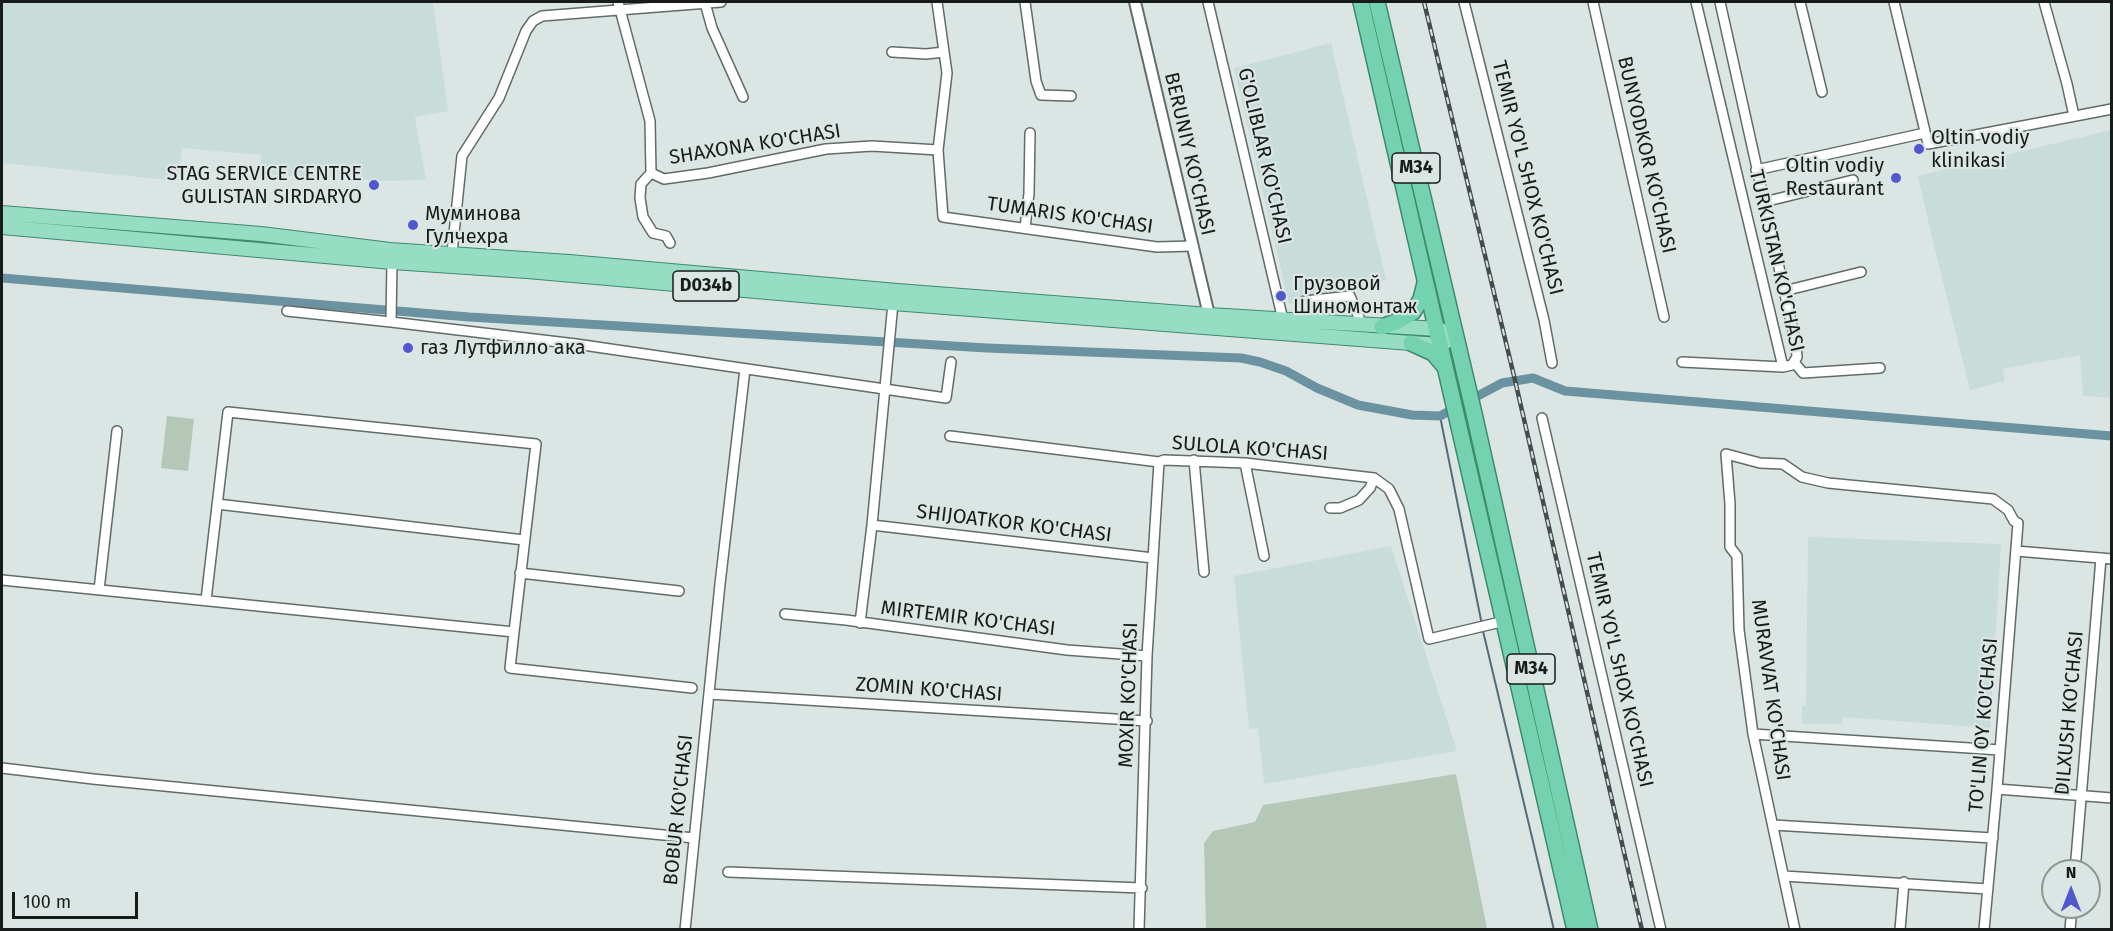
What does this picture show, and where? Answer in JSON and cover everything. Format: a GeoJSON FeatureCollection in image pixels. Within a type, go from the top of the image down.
{"type":"FeatureCollection","features":[{"type":"Feature","properties":{"kind":"highway","name":"M34"},"geometry":{"type":"LineString","coordinates":[[1361,2],[1433,278],[1455,335],[1590,930]]}},
{"type":"Feature","properties":{"kind":"highway","name":"M34"},"geometry":{"type":"LineString","coordinates":[[1377,2],[1433,278],[1439,337],[1575,930]]}},
{"type":"Feature","properties":{"kind":"highway"},"geometry":{"type":"LineString","coordinates":[[1382,327],[1413,312],[1433,278]]}},
{"type":"Feature","properties":{"kind":"highway"},"geometry":{"type":"LineString","coordinates":[[1411,344],[1433,353],[1448,372]]}},
{"type":"Feature","properties":{"kind":"main road","name":"D034b"},"geometry":{"type":"LineString","coordinates":[[2,213],[28,222],[392,262],[527,271],[1411,344],[1455,335]]}},
{"type":"Feature","properties":{"kind":"main road","name":"D034b"},"geometry":{"type":"LineString","coordinates":[[2,227],[28,222],[261,229],[390,250],[452,253],[897,291],[1362,325],[1439,337]]}},
{"type":"Feature","properties":{"kind":"street"},"geometry":{"type":"LineString","coordinates":[[452,253],[462,156],[499,99],[526,31],[533,21],[543,16],[619,6],[721,2]]}},
{"type":"Feature","properties":{"kind":"street"},"geometry":{"type":"LineString","coordinates":[[937,2],[947,73],[938,150]]}},
{"type":"Feature","properties":{"kind":"street"},"geometry":{"type":"LineString","coordinates":[[1025,2],[1036,81],[1041,95],[1071,96]]}},
{"type":"Feature","properties":{"kind":"street","name":"BERUNIY KO'CHASI"},"geometry":{"type":"LineString","coordinates":[[1135,2],[1209,315]]}},
{"type":"Feature","properties":{"kind":"street","name":"G'OLIBLAR KO'CHASI"},"geometry":{"type":"LineString","coordinates":[[1208,2],[1289,320]]}},
{"type":"Feature","properties":{"kind":"street","name":"TEMIR YO'L SHOX KO'CHASI"},"geometry":{"type":"LineString","coordinates":[[1464,2],[1545,320],[1552,363]]}},
{"type":"Feature","properties":{"kind":"street","name":"BUNYODKOR KO'CHASI"},"geometry":{"type":"LineString","coordinates":[[1593,2],[1664,317]]}},
{"type":"Feature","properties":{"kind":"street","name":"TURKISTAN KO'CHASI"},"geometry":{"type":"LineString","coordinates":[[1696,2],[1783,367],[1792,365],[1797,357],[1796,344],[1720,2]]}},
{"type":"Feature","properties":{"kind":"street"},"geometry":{"type":"LineString","coordinates":[[1800,2],[1822,92]]}},
{"type":"Feature","properties":{"kind":"street"},"geometry":{"type":"LineString","coordinates":[[1894,2],[1928,144],[2112,109]]}},
{"type":"Feature","properties":{"kind":"street"},"geometry":{"type":"LineString","coordinates":[[2044,2],[2074,116]]}},
{"type":"Feature","properties":{"kind":"street"},"geometry":{"type":"LineString","coordinates":[[705,3],[712,28],[743,97]]}},
{"type":"Feature","properties":{"kind":"street"},"geometry":{"type":"LineString","coordinates":[[619,6],[650,121],[651,173],[641,184],[640,198],[644,218],[653,233],[666,236],[670,243]]}},
{"type":"Feature","properties":{"kind":"street"},"geometry":{"type":"LineString","coordinates":[[892,52],[926,54],[944,52]]}},
{"type":"Feature","properties":{"kind":"street"},"geometry":{"type":"LineString","coordinates":[[1025,228],[1029,193],[1030,133]]}},
{"type":"Feature","properties":{"kind":"street"},"geometry":{"type":"LineString","coordinates":[[1756,170],[1925,133]]}},
{"type":"Feature","properties":{"kind":"street","name":"SHAXONA KO'CHASI"},"geometry":{"type":"LineString","coordinates":[[651,173],[664,179],[708,173],[826,149],[872,146],[938,150]]}},
{"type":"Feature","properties":{"kind":"street","name":"TUMARIS KO'CHASI"},"geometry":{"type":"LineString","coordinates":[[938,150],[943,216],[1157,248],[1193,246]]}},
{"type":"Feature","properties":{"kind":"street"},"geometry":{"type":"LineString","coordinates":[[1764,202],[1853,180]]}},
{"type":"Feature","properties":{"kind":"street"},"geometry":{"type":"LineString","coordinates":[[391,319],[392,262]]}},
{"type":"Feature","properties":{"kind":"street"},"geometry":{"type":"LineString","coordinates":[[1784,291],[1861,272]]}},
{"type":"Feature","properties":{"kind":"street"},"geometry":{"type":"LineString","coordinates":[[1289,320],[1305,302],[1350,296],[1362,325]]}},
{"type":"Feature","properties":{"kind":"street"},"geometry":{"type":"LineString","coordinates":[[860,623],[872,525],[893,303]]}},
{"type":"Feature","properties":{"kind":"street"},"geometry":{"type":"LineString","coordinates":[[287,311],[391,319],[946,398],[951,362]]}},
{"type":"Feature","properties":{"kind":"street"},"geometry":{"type":"LineString","coordinates":[[1682,362],[1783,367]]}},
{"type":"Feature","properties":{"kind":"street"},"geometry":{"type":"LineString","coordinates":[[1794,362],[1803,373],[1880,368]]}},
{"type":"Feature","properties":{"kind":"street","name":"BOBUR KO'CHASI"},"geometry":{"type":"LineString","coordinates":[[685,930],[745,369]]}},
{"type":"Feature","properties":{"kind":"street"},"geometry":{"type":"LineString","coordinates":[[206,600],[228,412],[536,444],[510,668],[692,688]]}},
{"type":"Feature","properties":{"kind":"street","name":"TEMIR YO'L SHOX KO'CHASI"},"geometry":{"type":"LineString","coordinates":[[1542,418],[1661,930]]}},
{"type":"Feature","properties":{"kind":"street"},"geometry":{"type":"LineString","coordinates":[[99,590],[117,431]]}},
{"type":"Feature","properties":{"kind":"street","name":"SULOLA KO'CHASI"},"geometry":{"type":"LineString","coordinates":[[950,436],[1159,462],[1194,460],[1245,463],[1374,478]]}},
{"type":"Feature","properties":{"kind":"street","name":"MURAVVAT KO'CHASI"},"geometry":{"type":"LineString","coordinates":[[1795,930],[1754,734],[1739,630],[1737,556],[1730,547],[1730,504],[1726,454],[1760,463],[1783,464],[1802,477],[1828,483],[1993,499],[2008,510],[2014,521],[2018,523]]}},
{"type":"Feature","properties":{"kind":"street"},"geometry":{"type":"LineString","coordinates":[[1194,460],[1204,572]]}},
{"type":"Feature","properties":{"kind":"street","name":"MOXIR KO'CHASI"},"geometry":{"type":"LineString","coordinates":[[1139,930],[1147,721],[1147,656],[1159,462]]}},
{"type":"Feature","properties":{"kind":"street"},"geometry":{"type":"LineString","coordinates":[[1245,463],[1264,556]]}},
{"type":"Feature","properties":{"kind":"street"},"geometry":{"type":"LineString","coordinates":[[1330,508],[1340,508],[1359,500],[1370,488],[1374,478],[1389,489],[1399,510],[1429,639],[1505,621]]}},
{"type":"Feature","properties":{"kind":"street"},"geometry":{"type":"LineString","coordinates":[[218,504],[524,540]]}},
{"type":"Feature","properties":{"kind":"street","name":"TO'LIN OY KO'CHASI"},"geometry":{"type":"LineString","coordinates":[[1984,930],[2018,523]]}},
{"type":"Feature","properties":{"kind":"street","name":"SHIJOATKOR KO'CHASI"},"geometry":{"type":"LineString","coordinates":[[872,525],[1153,558]]}},
{"type":"Feature","properties":{"kind":"street"},"geometry":{"type":"LineString","coordinates":[[2016,551],[2107,559]]}},
{"type":"Feature","properties":{"kind":"street","name":"DILXUSH KO'CHASI"},"geometry":{"type":"LineString","coordinates":[[2076,859],[2107,559]]}},
{"type":"Feature","properties":{"kind":"street"},"geometry":{"type":"LineString","coordinates":[[520,573],[679,591]]}},
{"type":"Feature","properties":{"kind":"street"},"geometry":{"type":"LineString","coordinates":[[2,580],[513,632]]}},
{"type":"Feature","properties":{"kind":"street","name":"MIRTEMIR KO'CHASI"},"geometry":{"type":"LineString","coordinates":[[785,614],[1067,650],[1147,656]]}},
{"type":"Feature","properties":{"kind":"street","name":"ZOMIN KO'CHASI"},"geometry":{"type":"LineString","coordinates":[[709,694],[1147,721]]}},
{"type":"Feature","properties":{"kind":"street"},"geometry":{"type":"LineString","coordinates":[[1754,734],[2000,750]]}},
{"type":"Feature","properties":{"kind":"street"},"geometry":{"type":"LineString","coordinates":[[2,768],[694,838]]}},
{"type":"Feature","properties":{"kind":"street"},"geometry":{"type":"LineString","coordinates":[[1997,789],[2112,798]]}},
{"type":"Feature","properties":{"kind":"street"},"geometry":{"type":"LineString","coordinates":[[1773,825],[1993,838]]}},
{"type":"Feature","properties":{"kind":"street"},"geometry":{"type":"LineString","coordinates":[[728,872],[1142,888]]}},
{"type":"Feature","properties":{"kind":"street"},"geometry":{"type":"LineString","coordinates":[[1784,876],[1988,889]]}},
{"type":"Feature","properties":{"kind":"street"},"geometry":{"type":"LineString","coordinates":[[1900,930],[1904,882]]}},
{"type":"Feature","properties":{"kind":"shaded area"},"geometry":{"type":"Polygon","coordinates":[[[2,2],[433,2],[448,111],[415,117],[426,180],[384,181],[260,174],[261,155],[182,148],[178,181],[2,163],[2,2]]]}},
{"type":"Feature","properties":{"kind":"shaded area"},"geometry":{"type":"Polygon","coordinates":[[[1331,43],[1386,280],[1289,304],[1234,68],[1331,43]]]}},
{"type":"Feature","properties":{"kind":"shaded area"},"geometry":{"type":"Polygon","coordinates":[[[2111,130],[2111,398],[2083,396],[2080,355],[2002,369],[2005,381],[1970,390],[1918,176],[2111,130]]]}},
{"type":"Feature","properties":{"kind":"shaded area"},"geometry":{"type":"Polygon","coordinates":[[[1808,537],[2001,544],[1990,728],[1843,717],[1842,724],[1802,724],[1802,706],[1806,705],[1808,537]]]}},
{"type":"Feature","properties":{"kind":"shaded area"},"geometry":{"type":"Polygon","coordinates":[[[1391,546],[1457,751],[1264,784],[1258,728],[1249,729],[1234,576],[1391,546]]]}},
{"type":"Feature","properties":{"kind":"green space"},"geometry":{"type":"Polygon","coordinates":[[[167,416],[194,419],[188,471],[161,468],[167,416]]]}},
{"type":"Feature","properties":{"kind":"green space"},"geometry":{"type":"Polygon","coordinates":[[[1456,774],[1487,929],[1206,929],[1204,843],[1213,831],[1255,822],[1263,805],[1456,774]]]}},
{"type":"Feature","properties":{"kind":"waterway"},"geometry":{"type":"LineString","coordinates":[[2,278],[469,317],[987,348],[1241,358],[1286,371],[1317,388],[1358,405],[1412,415],[1440,416],[1502,383],[1533,378],[1565,391],[2112,436]]}},
{"type":"Feature","properties":{"kind":"waterway"},"geometry":{"type":"LineString","coordinates":[[1440,416],[1482,625]]}},
{"type":"Feature","properties":{"kind":"waterway"},"geometry":{"type":"LineString","coordinates":[[1483,631],[1554,930]]}},
{"type":"Feature","properties":{"kind":"railway"},"geometry":{"type":"LineString","coordinates":[[1424,2],[1514,376],[1642,930]]}},
{"type":"Feature","properties":{"kind":"place","name":"Oltin vodiy klinikasi"},"geometry":{"type":"Point","coordinates":[1919,149]}},
{"type":"Feature","properties":{"kind":"place","name":"Oltin vodiy Restaurant"},"geometry":{"type":"Point","coordinates":[1896,178]}},
{"type":"Feature","properties":{"kind":"place","name":"STAG SERVICE CENTRE GULISTAN SIRDARYO"},"geometry":{"type":"Point","coordinates":[374,185]}},
{"type":"Feature","properties":{"kind":"place","name":"Муминова Гулчехра"},"geometry":{"type":"Point","coordinates":[413,225]}},
{"type":"Feature","properties":{"kind":"place","name":"Грузовой Шиномонтаж"},"geometry":{"type":"Point","coordinates":[1281,296]}},
{"type":"Feature","properties":{"kind":"place","name":"газ Лутфилло ака"},"geometry":{"type":"Point","coordinates":[408,348]}}]}
